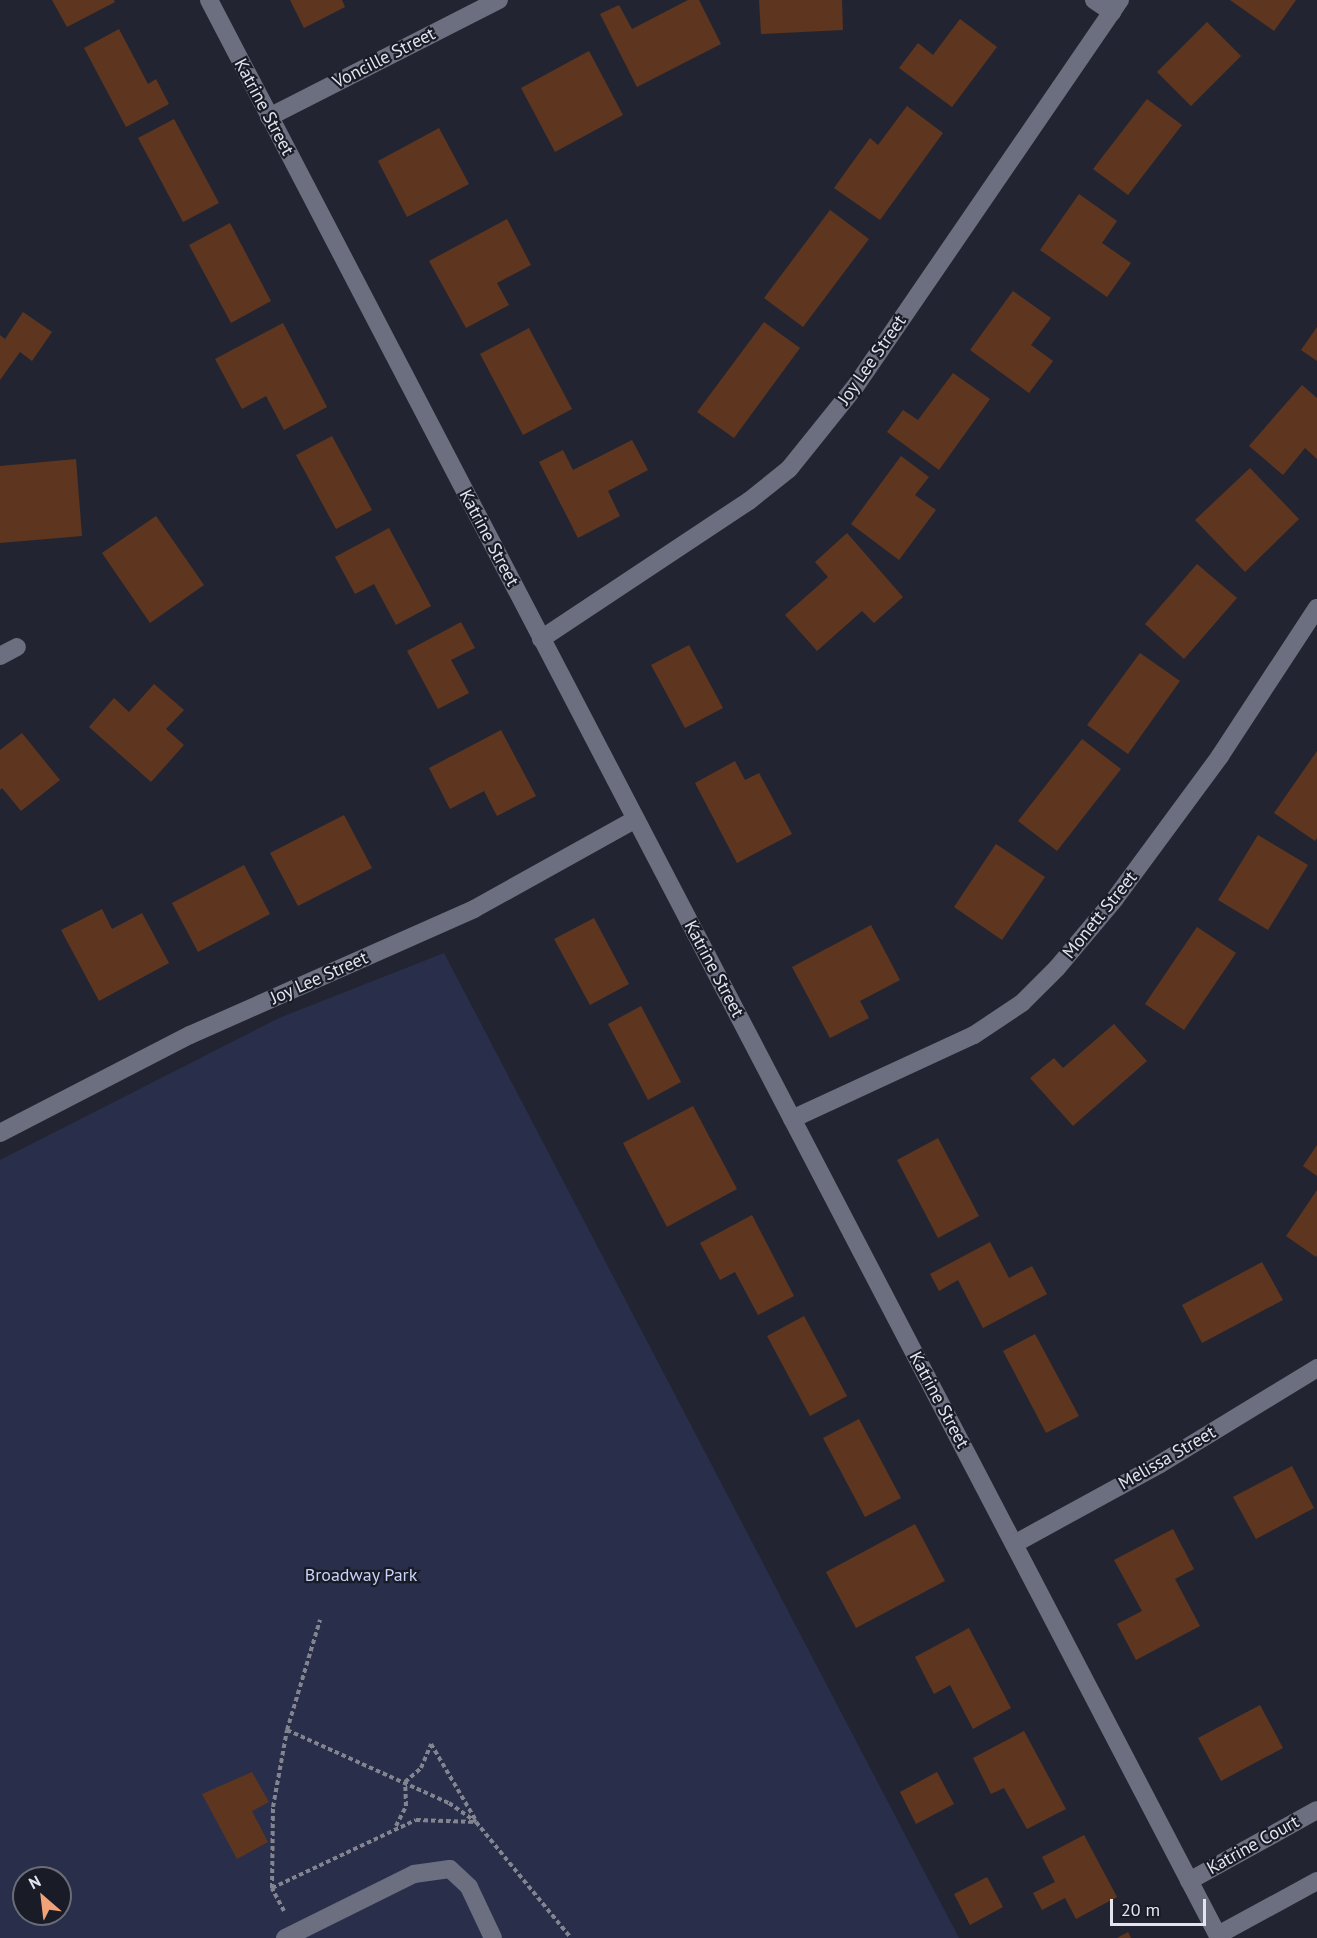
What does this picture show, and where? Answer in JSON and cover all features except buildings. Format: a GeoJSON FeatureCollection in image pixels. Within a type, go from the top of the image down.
{"type":"FeatureCollection","features":[{"type":"Feature","properties":{"kind":"street","name":"Katrine Street"},"geometry":{"type":"LineString","coordinates":[[209,0],[1218,1937]]}},
{"type":"Feature","properties":{"kind":"street","name":"Voncille Street"},"geometry":{"type":"LineString","coordinates":[[269,117],[499,0]]}},
{"type":"Feature","properties":{"kind":"street"},"geometry":{"type":"LineString","coordinates":[[1094,0],[1116,6]]}},
{"type":"Feature","properties":{"kind":"street","name":"Joy Lee Street"},"geometry":{"type":"LineString","coordinates":[[542,639],[749,501],[789,469],[855,387],[1116,6]]}},
{"type":"Feature","properties":{"kind":"street","name":"Monett Street"},"geometry":{"type":"LineString","coordinates":[[792,1119],[974,1035],[1022,1003],[1057,968],[1114,900],[1220,756],[1317,608]]}},
{"type":"Feature","properties":{"kind":"street"},"geometry":{"type":"LineString","coordinates":[[0,657],[17,647]]}},
{"type":"Feature","properties":{"kind":"street","name":"Joy Lee Street"},"geometry":{"type":"LineString","coordinates":[[0,1132],[190,1035],[474,909],[636,819]]}},
{"type":"Feature","properties":{"kind":"street","name":"Melissa Street"},"geometry":{"type":"LineString","coordinates":[[1014,1544],[1160,1464],[1317,1368]]}},
{"type":"Feature","properties":{"kind":"street","name":"Katrine Court"},"geometry":{"type":"LineString","coordinates":[[1189,1881],[1317,1810]]}},
{"type":"Feature","properties":{"kind":"street"},"geometry":{"type":"LineString","coordinates":[[290,1935],[414,1874],[450,1869],[469,1887],[493,1938]]}},
{"type":"Feature","properties":{"kind":"street"},"geometry":{"type":"LineString","coordinates":[[1218,1937],[1317,1881]]}},
{"type":"Feature","properties":{"kind":"path"},"geometry":{"type":"LineString","coordinates":[[290,1935],[272,1888],[273,1807],[287,1730],[320,1620]]}},
{"type":"Feature","properties":{"kind":"path"},"geometry":{"type":"LineString","coordinates":[[287,1730],[449,1803],[476,1822],[431,1744],[421,1768],[405,1782]]}},
{"type":"Feature","properties":{"kind":"path"},"geometry":{"type":"LineString","coordinates":[[396,1826],[406,1806],[405,1782]]}},
{"type":"Feature","properties":{"kind":"green space","name":"Broadway Park"},"geometry":{"type":"Polygon","coordinates":[[[444,953],[959,1938],[0,1938],[0,1160],[279,1018],[444,953]]]}}]}
